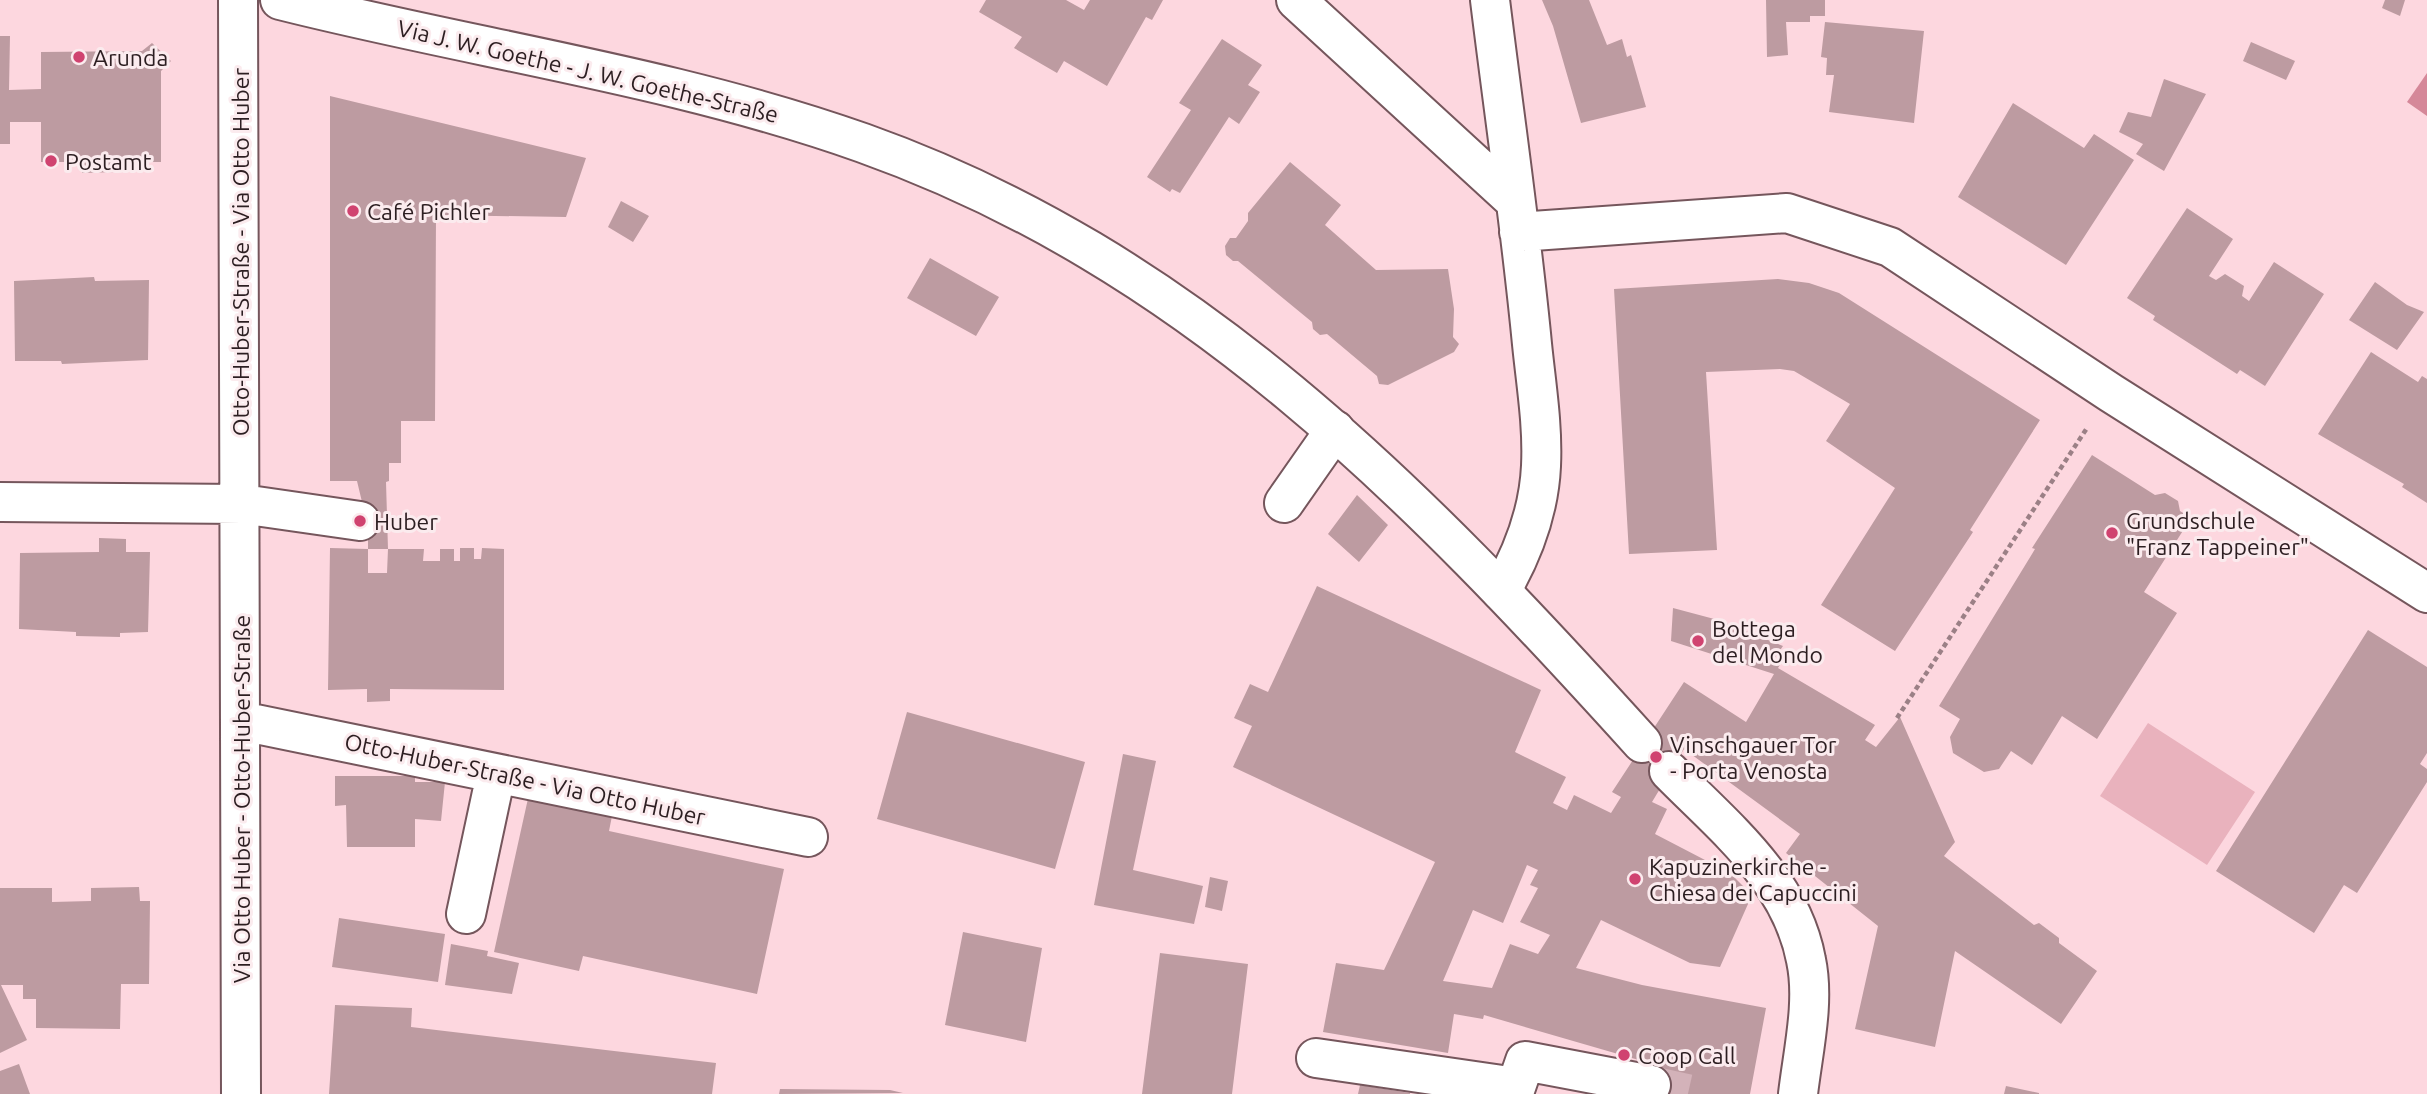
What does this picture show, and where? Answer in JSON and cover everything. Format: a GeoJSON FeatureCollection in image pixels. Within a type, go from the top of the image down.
{"type":"FeatureCollection","features":[{"type":"Feature","properties":{"kind":"street","name":"Otto-Huber-Straße - Via Otto Huber"},"geometry":{"type":"LineString","coordinates":[[238,0],[242,504]]}},
{"type":"Feature","properties":{"kind":"street","name":"Via J. W. Goethe - J. W. Goethe-Straße"},"geometry":{"type":"LineString","coordinates":[[280,0],[711,97],[849,139],[924,166],[997,198],[1121,267],[1184,309],[1335,430],[1410,498],[1501,591],[1642,743]]}},
{"type":"Feature","properties":{"kind":"street"},"geometry":{"type":"LineString","coordinates":[[1296,0],[1517,217],[1787,213],[1890,247],[2111,393],[2427,593]]}},
{"type":"Feature","properties":{"kind":"street"},"geometry":{"type":"LineString","coordinates":[[1490,0],[1529,314],[1541,467],[1527,537],[1501,591]]}},
{"type":"Feature","properties":{"kind":"street"},"geometry":{"type":"LineString","coordinates":[[1284,503],[1335,430]]}},
{"type":"Feature","properties":{"kind":"street"},"geometry":{"type":"LineString","coordinates":[[0,502],[242,504],[360,521]]}},
{"type":"Feature","properties":{"kind":"street","name":"Via Otto Huber - Otto-Huber-Straße"},"geometry":{"type":"LineString","coordinates":[[241,1094],[242,504]]}},
{"type":"Feature","properties":{"kind":"street","name":"Otto-Huber-Straße - Via Otto Huber"},"geometry":{"type":"LineString","coordinates":[[241,721],[808,837]]}},
{"type":"Feature","properties":{"kind":"street"},"geometry":{"type":"LineString","coordinates":[[1669,771],[1762,865],[1782,894],[1797,927],[1807,961],[1809,997],[1798,1094]]}},
{"type":"Feature","properties":{"kind":"street"},"geometry":{"type":"LineString","coordinates":[[466,914],[496,774]]}},
{"type":"Feature","properties":{"kind":"street"},"geometry":{"type":"LineString","coordinates":[[1316,1058],[1516,1087],[1525,1060],[1651,1085]]}},
{"type":"Feature","properties":{"kind":"path"},"geometry":{"type":"LineString","coordinates":[[1897,718],[2111,393]]}},
{"type":"Feature","properties":{"kind":"shaded area"},"geometry":{"type":"Polygon","coordinates":[[[2427,73],[2427,116],[2407,102],[2427,73]]]}},
{"type":"Feature","properties":{"kind":"shaded area"},"geometry":{"type":"Polygon","coordinates":[[[2148,723],[2255,792],[2207,865],[2100,796],[2148,723]]]}},
{"type":"Feature","properties":{"kind":"building"},"geometry":{"type":"Polygon","coordinates":[[[986,0],[1066,0],[1084,10],[1090,0],[1163,0],[1152,20],[1146,17],[1107,86],[1064,61],[1057,73],[1014,48],[1022,37],[979,12],[986,0]]]}},
{"type":"Feature","properties":{"kind":"building"},"geometry":{"type":"Polygon","coordinates":[[[1542,0],[1589,0],[1607,45],[1622,39],[1627,57],[1631,55],[1646,107],[1581,123],[1553,26],[1542,0]]]}},
{"type":"Feature","properties":{"kind":"building"},"geometry":{"type":"Polygon","coordinates":[[[1766,0],[1825,0],[1825,16],[1810,16],[1810,22],[1786,22],[1788,55],[1767,57],[1766,0]]]}},
{"type":"Feature","properties":{"kind":"building"},"geometry":{"type":"Polygon","coordinates":[[[2385,0],[2405,0],[2400,16],[2382,8],[2385,0]]]}},
{"type":"Feature","properties":{"kind":"building"},"geometry":{"type":"Polygon","coordinates":[[[1825,22],[1924,31],[1914,123],[1829,112],[1834,75],[1826,75],[1827,58],[1821,57],[1825,22]]]}},
{"type":"Feature","properties":{"kind":"building"},"geometry":{"type":"Polygon","coordinates":[[[0,36],[10,36],[9,90],[41,89],[41,52],[142,51],[152,43],[171,61],[161,71],[161,162],[117,162],[117,172],[82,173],[82,162],[41,162],[41,122],[10,122],[10,144],[0,144],[0,36]]]}},
{"type":"Feature","properties":{"kind":"building"},"geometry":{"type":"Polygon","coordinates":[[[1222,39],[1262,65],[1248,85],[1260,92],[1239,124],[1229,117],[1180,193],[1172,189],[1170,192],[1147,177],[1191,110],[1179,103],[1222,39]]]}},
{"type":"Feature","properties":{"kind":"building"},"geometry":{"type":"Polygon","coordinates":[[[2251,42],[2295,61],[2286,80],[2243,61],[2251,42]]]}},
{"type":"Feature","properties":{"kind":"building"},"geometry":{"type":"Polygon","coordinates":[[[2164,79],[2206,94],[2164,171],[2136,154],[2143,144],[2119,132],[2128,112],[2151,117],[2164,79]]]}},
{"type":"Feature","properties":{"kind":"building"},"geometry":{"type":"Polygon","coordinates":[[[330,96],[586,158],[566,217],[436,215],[435,421],[401,421],[401,463],[389,463],[389,481],[386,482],[388,549],[368,549],[368,527],[357,481],[330,481],[330,96]]]}},
{"type":"Feature","properties":{"kind":"building"},"geometry":{"type":"Polygon","coordinates":[[[2013,103],[2084,148],[2094,134],[2134,160],[2066,265],[1958,197],[2013,103]]]}},
{"type":"Feature","properties":{"kind":"building"},"geometry":{"type":"Polygon","coordinates":[[[1290,162],[1341,205],[1325,225],[1376,270],[1448,269],[1454,309],[1453,337],[1459,344],[1454,352],[1388,385],[1379,384],[1377,376],[1327,334],[1320,335],[1313,329],[1312,322],[1238,261],[1233,261],[1226,255],[1225,246],[1230,238],[1236,238],[1248,221],[1248,213],[1290,162]]]}},
{"type":"Feature","properties":{"kind":"building"},"geometry":{"type":"Polygon","coordinates":[[[621,201],[649,216],[633,242],[608,227],[621,201]]]}},
{"type":"Feature","properties":{"kind":"building"},"geometry":{"type":"Polygon","coordinates":[[[2187,208],[2233,239],[2209,276],[2216,280],[2225,274],[2244,286],[2242,296],[2249,301],[2274,262],[2324,294],[2265,386],[2240,370],[2237,374],[2153,320],[2155,316],[2127,298],[2187,208]]]}},
{"type":"Feature","properties":{"kind":"building"},"geometry":{"type":"Polygon","coordinates":[[[930,258],[999,297],[976,336],[907,298],[930,258]]]}},
{"type":"Feature","properties":{"kind":"building"},"geometry":{"type":"Polygon","coordinates":[[[94,277],[95,281],[149,280],[148,360],[62,364],[61,361],[15,361],[14,281],[94,277]]]}},
{"type":"Feature","properties":{"kind":"building"},"geometry":{"type":"Polygon","coordinates":[[[1778,279],[1809,283],[1839,293],[2040,420],[1970,530],[1973,532],[1895,651],[1821,605],[1895,488],[1826,441],[1850,404],[1794,371],[1780,369],[1706,372],[1717,550],[1629,554],[1614,289],[1778,279]]]}},
{"type":"Feature","properties":{"kind":"building"},"geometry":{"type":"Polygon","coordinates":[[[2375,282],[2407,305],[2424,312],[2397,350],[2349,320],[2375,282]]]}},
{"type":"Feature","properties":{"kind":"building"},"geometry":{"type":"Polygon","coordinates":[[[2371,352],[2418,382],[2422,376],[2427,379],[2427,503],[2402,487],[2404,484],[2318,434],[2371,352]]]}},
{"type":"Feature","properties":{"kind":"building"},"geometry":{"type":"Polygon","coordinates":[[[2092,455],[2155,495],[2165,493],[2178,501],[2180,511],[2191,518],[2144,592],[2177,613],[2097,739],[2062,716],[2032,765],[2011,751],[1999,769],[1984,772],[1953,753],[1950,737],[1960,719],[1939,706],[2035,549],[2032,548],[2092,455]]]}},
{"type":"Feature","properties":{"kind":"building"},"geometry":{"type":"Polygon","coordinates":[[[1357,495],[1388,525],[1359,562],[1328,534],[1357,495]]]}},
{"type":"Feature","properties":{"kind":"building"},"geometry":{"type":"Polygon","coordinates":[[[99,538],[126,539],[126,552],[150,552],[148,632],[120,633],[120,637],[76,636],[76,632],[19,629],[20,553],[99,552],[99,538]]]}},
{"type":"Feature","properties":{"kind":"building"},"geometry":{"type":"Polygon","coordinates":[[[330,548],[368,549],[368,573],[387,573],[388,549],[424,549],[423,561],[440,561],[440,549],[454,549],[454,561],[460,561],[460,548],[474,548],[474,559],[481,559],[482,548],[504,549],[504,690],[390,689],[390,701],[367,702],[367,689],[328,690],[330,548]]]}},
{"type":"Feature","properties":{"kind":"building"},"geometry":{"type":"Polygon","coordinates":[[[1317,586],[1541,690],[1515,752],[1566,777],[1553,803],[1567,810],[1574,795],[1611,813],[1621,797],[1612,792],[1684,682],[1746,722],[1774,674],[1671,641],[1673,608],[1718,620],[1783,646],[1774,659],[1781,663],[1778,668],[1875,725],[1865,740],[1876,747],[1900,717],[1955,842],[1944,856],[2034,925],[2039,923],[2059,938],[2059,943],[2097,971],[2061,1024],[1955,951],[1935,1047],[1855,1029],[1878,926],[1786,853],[1800,834],[1684,749],[1652,802],[1667,809],[1655,834],[1730,873],[1752,895],[1720,967],[1690,963],[1601,920],[1576,968],[1642,985],[1766,1008],[1750,1094],[1650,1094],[1656,1065],[1484,1015],[1483,1019],[1454,1014],[1448,1053],[1323,1032],[1336,963],[1384,970],[1435,862],[1233,767],[1252,726],[1234,718],[1250,684],[1268,692],[1317,586]],[[1527,865],[1503,923],[1473,910],[1443,981],[1492,988],[1510,944],[1538,954],[1550,935],[1520,922],[1538,888],[1530,885],[1538,870],[1527,865]]]}},
{"type":"Feature","properties":{"kind":"building"},"geometry":{"type":"Polygon","coordinates":[[[2368,630],[2427,667],[2427,753],[2420,764],[2427,769],[2427,782],[2357,893],[2344,885],[2314,933],[2216,871],[2368,630]]]}},
{"type":"Feature","properties":{"kind":"building"},"geometry":{"type":"Polygon","coordinates":[[[907,712],[1085,762],[1055,869],[877,819],[907,712]]]}},
{"type":"Feature","properties":{"kind":"building"},"geometry":{"type":"Polygon","coordinates":[[[1123,754],[1156,761],[1133,870],[1203,886],[1194,924],[1094,905],[1123,754]]]}},
{"type":"Feature","properties":{"kind":"building"},"geometry":{"type":"Polygon","coordinates":[[[335,776],[415,776],[415,782],[445,782],[441,821],[415,819],[415,847],[347,847],[346,805],[335,806],[335,776]]]}},
{"type":"Feature","properties":{"kind":"building"},"geometry":{"type":"Polygon","coordinates":[[[529,794],[613,811],[609,831],[784,869],[757,994],[583,956],[579,971],[494,952],[529,794]]]}},
{"type":"Feature","properties":{"kind":"building"},"geometry":{"type":"Polygon","coordinates":[[[1210,877],[1228,881],[1222,911],[1205,907],[1210,877]]]}},
{"type":"Feature","properties":{"kind":"building"},"geometry":{"type":"Polygon","coordinates":[[[139,887],[140,901],[150,901],[149,984],[121,984],[120,1029],[36,1028],[36,999],[23,999],[23,985],[1,985],[27,1040],[0,1053],[0,888],[52,888],[52,902],[91,901],[91,888],[139,887]]]}},
{"type":"Feature","properties":{"kind":"building"},"geometry":{"type":"Polygon","coordinates":[[[339,918],[445,934],[438,982],[332,967],[339,918]]]}},
{"type":"Feature","properties":{"kind":"building"},"geometry":{"type":"Polygon","coordinates":[[[963,932],[1042,948],[1026,1042],[945,1025],[963,932]]]}},
{"type":"Feature","properties":{"kind":"building"},"geometry":{"type":"Polygon","coordinates":[[[451,944],[488,951],[487,956],[519,963],[512,994],[445,985],[451,944]]]}},
{"type":"Feature","properties":{"kind":"building"},"geometry":{"type":"Polygon","coordinates":[[[1160,953],[1248,964],[1232,1094],[1142,1094],[1160,953]]]}},
{"type":"Feature","properties":{"kind":"building"},"geometry":{"type":"Polygon","coordinates":[[[335,1005],[412,1008],[411,1027],[716,1063],[712,1094],[329,1094],[335,1005]]]}},
{"type":"Feature","properties":{"kind":"building"},"geometry":{"type":"Polygon","coordinates":[[[19,1064],[30,1094],[0,1094],[0,1071],[19,1064]]]}},
{"type":"Feature","properties":{"kind":"building"},"geometry":{"type":"Polygon","coordinates":[[[1360,1085],[1410,1093],[1410,1094],[1358,1094],[1360,1085]]]}},
{"type":"Feature","properties":{"kind":"building"},"geometry":{"type":"Polygon","coordinates":[[[2006,1086],[2039,1093],[2039,1094],[2004,1094],[2006,1086]]]}},
{"type":"Feature","properties":{"kind":"building"},"geometry":{"type":"Polygon","coordinates":[[[780,1089],[890,1090],[903,1093],[779,1094],[780,1089]]]}},
{"type":"Feature","properties":{"kind":"tunnel"},"geometry":{"type":"LineString","coordinates":[[1651,1085],[1691,1094]]}},
{"type":"Feature","properties":{"kind":"place","name":"Arunda"},"geometry":{"type":"Point","coordinates":[79,57]}},
{"type":"Feature","properties":{"kind":"place","name":"Postamt"},"geometry":{"type":"Point","coordinates":[51,161]}},
{"type":"Feature","properties":{"kind":"place","name":"Café Pichler"},"geometry":{"type":"Point","coordinates":[353,211]}},
{"type":"Feature","properties":{"kind":"place","name":"Huber"},"geometry":{"type":"Point","coordinates":[360,521]}},
{"type":"Feature","properties":{"kind":"place","name":"Grundschule \"Franz Tappeiner\""},"geometry":{"type":"Point","coordinates":[2112,533]}},
{"type":"Feature","properties":{"kind":"place","name":"Bottega del Mondo"},"geometry":{"type":"Point","coordinates":[1698,641]}},
{"type":"Feature","properties":{"kind":"place","name":"Vinschgauer Tor - Porta Venosta"},"geometry":{"type":"Point","coordinates":[1656,757]}},
{"type":"Feature","properties":{"kind":"place","name":"Kapuzinerkirche - Chiesa dei Capuccini"},"geometry":{"type":"Point","coordinates":[1635,879]}},
{"type":"Feature","properties":{"kind":"place","name":"Coop Call"},"geometry":{"type":"Point","coordinates":[1624,1055]}}]}
